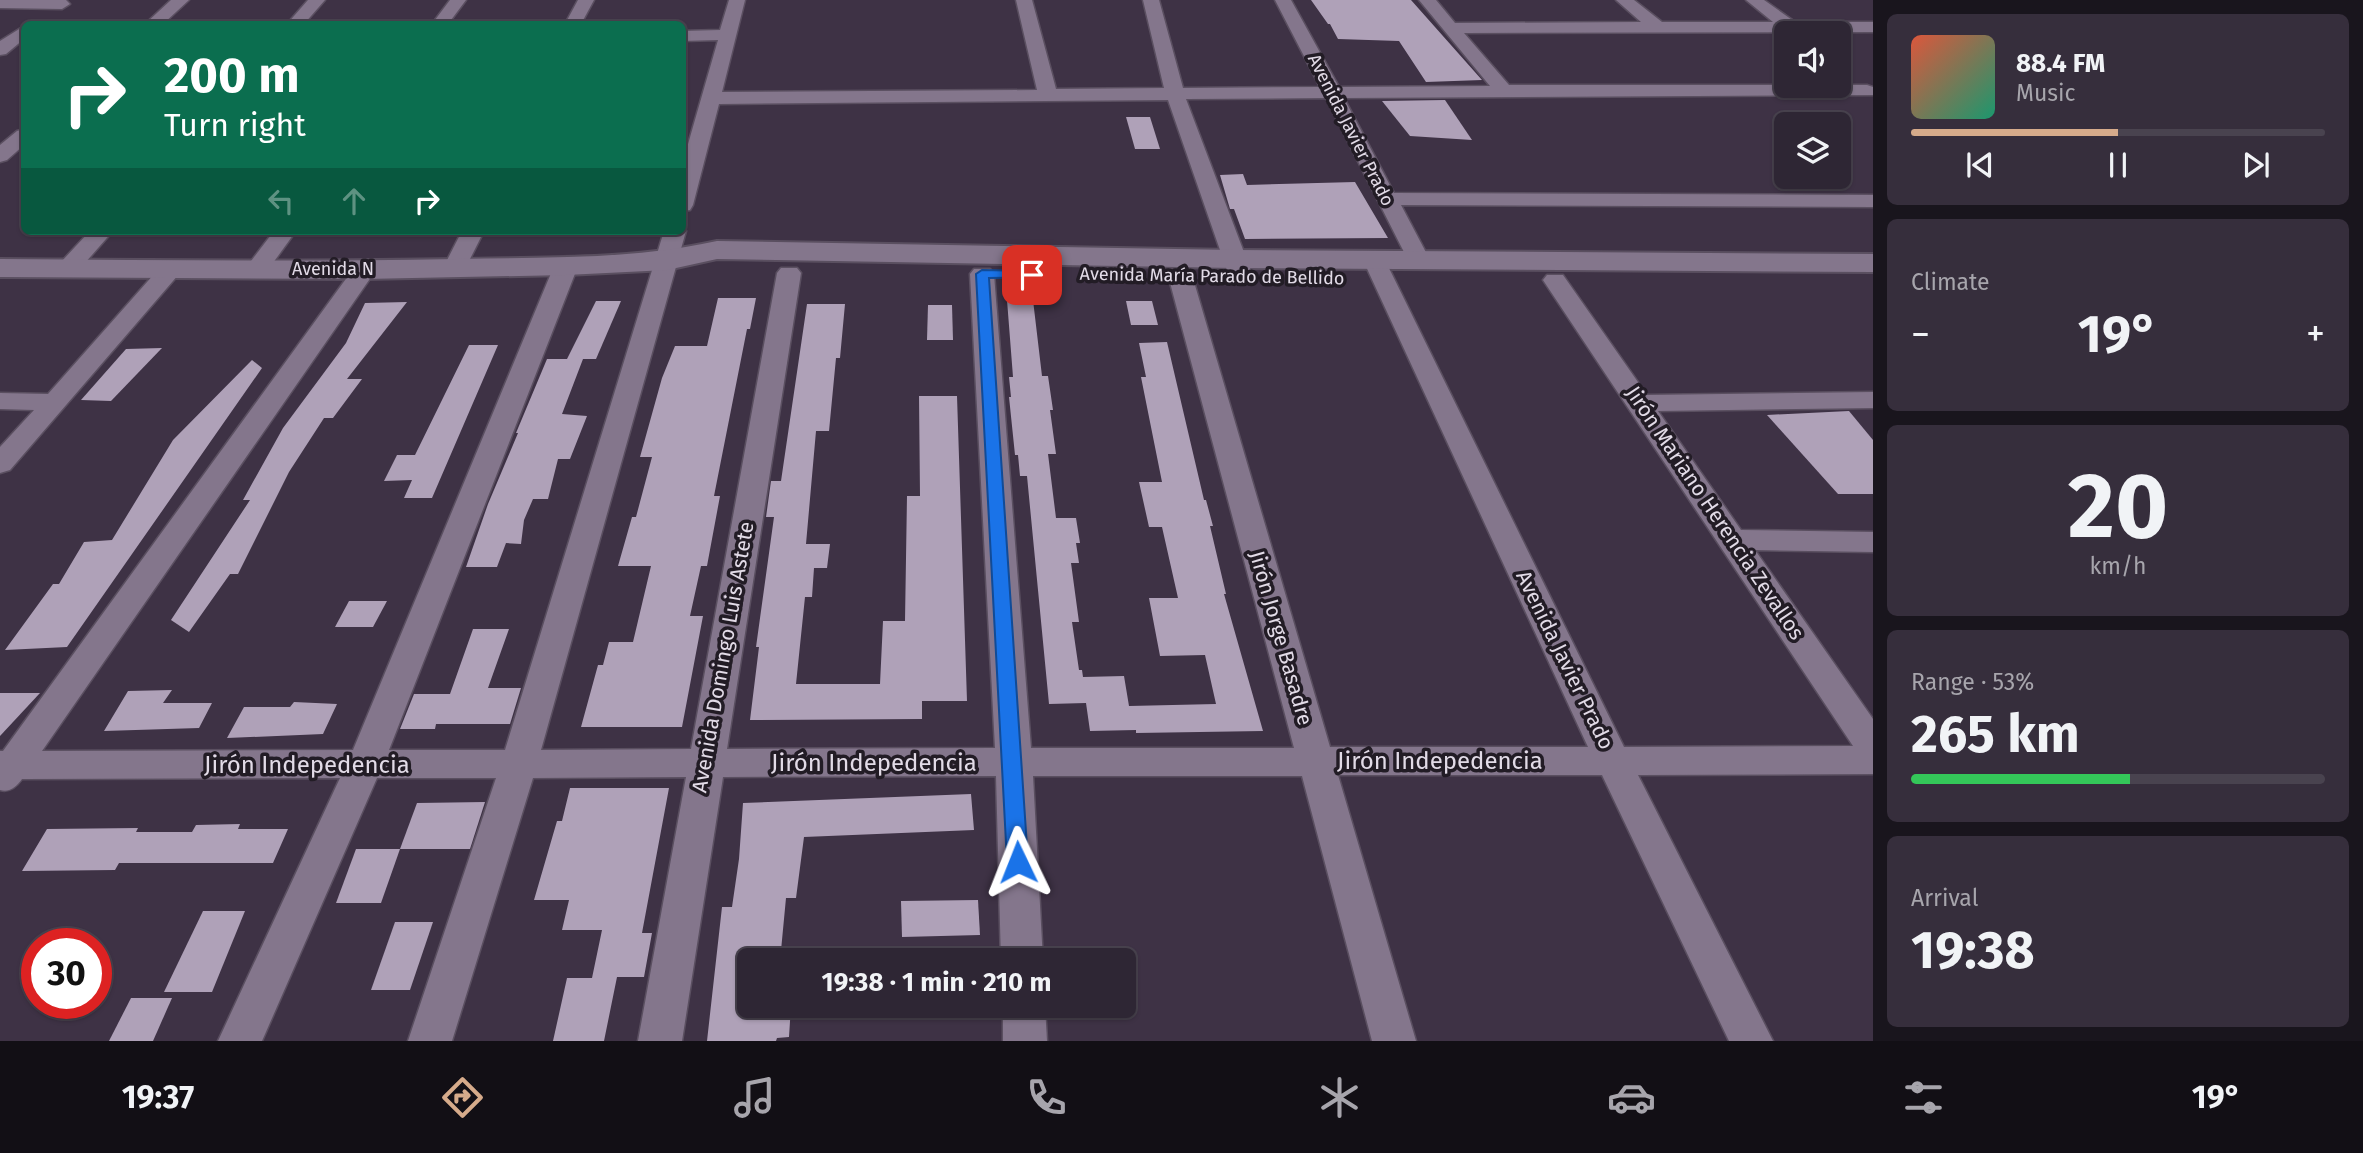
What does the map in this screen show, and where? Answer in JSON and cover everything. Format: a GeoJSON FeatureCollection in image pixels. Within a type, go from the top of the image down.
{"type":"FeatureCollection","features":[{"type":"Feature","properties":{"kind":"street"},"geometry":{"type":"LineString","coordinates":[[156,21],[181,0]]}},
{"type":"Feature","properties":{"kind":"street"},"geometry":{"type":"LineString","coordinates":[[298,21],[317,0]]}},
{"type":"Feature","properties":{"kind":"street"},"geometry":{"type":"LineString","coordinates":[[442,21],[458,0]]}},
{"type":"Feature","properties":{"kind":"street"},"geometry":{"type":"LineString","coordinates":[[575,21],[586,0]]}},
{"type":"Feature","properties":{"kind":"street"},"geometry":{"type":"LineString","coordinates":[[686,190],[737,0]]}},
{"type":"Feature","properties":{"kind":"street"},"geometry":{"type":"LineString","coordinates":[[1040,0],[1024,0],[1048,96]]}},
{"type":"Feature","properties":{"kind":"street"},"geometry":{"type":"LineString","coordinates":[[1151,0],[1175,94],[1237,267]]}},
{"type":"Feature","properties":{"kind":"street","name":"Avenida Javier Prado"},"geometry":{"type":"LineString","coordinates":[[1283,0],[1334,92],[1419,260]]}},
{"type":"Feature","properties":{"kind":"street"},"geometry":{"type":"LineString","coordinates":[[1427,0],[1504,91]]}},
{"type":"Feature","properties":{"kind":"street"},"geometry":{"type":"LineString","coordinates":[[1624,0],[1657,27]]}},
{"type":"Feature","properties":{"kind":"street"},"geometry":{"type":"LineString","coordinates":[[1754,0],[1782,21]]}},
{"type":"Feature","properties":{"kind":"street"},"geometry":{"type":"LineString","coordinates":[[0,3],[65,2]]}},
{"type":"Feature","properties":{"kind":"street"},"geometry":{"type":"LineString","coordinates":[[43,18],[65,2]]}},
{"type":"Feature","properties":{"kind":"street"},"geometry":{"type":"LineString","coordinates":[[1851,28],[1873,27]]}},
{"type":"Feature","properties":{"kind":"street"},"geometry":{"type":"LineString","coordinates":[[1451,28],[1774,30]]}},
{"type":"Feature","properties":{"kind":"street"},"geometry":{"type":"LineString","coordinates":[[686,36],[729,35]]}},
{"type":"Feature","properties":{"kind":"street"},"geometry":{"type":"LineString","coordinates":[[1851,77],[1870,93]]}},
{"type":"Feature","properties":{"kind":"street"},"geometry":{"type":"LineString","coordinates":[[711,98],[1504,91],[1870,93]]}},
{"type":"Feature","properties":{"kind":"street"},"geometry":{"type":"LineString","coordinates":[[0,156],[21,138]]}},
{"type":"Feature","properties":{"kind":"street"},"geometry":{"type":"LineString","coordinates":[[1386,199],[1873,201]]}},
{"type":"Feature","properties":{"kind":"street"},"geometry":{"type":"LineString","coordinates":[[69,267],[98,235]]}},
{"type":"Feature","properties":{"kind":"street"},"geometry":{"type":"LineString","coordinates":[[257,269],[282,235]]}},
{"type":"Feature","properties":{"kind":"street"},"geometry":{"type":"LineString","coordinates":[[455,268],[471,235]]}},
{"type":"Feature","properties":{"kind":"street"},"geometry":{"type":"LineString","coordinates":[[430,1041],[519,764],[671,246]]}},
{"type":"Feature","properties":{"kind":"street","name":"Avenida María Parado de Bellido"},"geometry":{"type":"LineString","coordinates":[[671,246],[709,270],[789,273],[1180,275],[1237,267]]}},
{"type":"Feature","properties":{"kind":"street","name":"Avenida María Parado de Bellido"},"geometry":{"type":"LineString","coordinates":[[671,246],[717,250],[1237,267],[1377,269],[1555,280],[1873,281]]}},
{"type":"Feature","properties":{"kind":"street","name":"Avenida N"},"geometry":{"type":"LineString","coordinates":[[0,268],[364,270],[566,265],[671,246]]}},
{"type":"Feature","properties":{"kind":"street","name":"Avenida María Parado de Bellido"},"geometry":{"type":"LineString","coordinates":[[1377,269],[1419,260],[1873,263]]}},
{"type":"Feature","properties":{"kind":"street"},"geometry":{"type":"LineString","coordinates":[[240,1041],[365,764],[566,265]]}},
{"type":"Feature","properties":{"kind":"street"},"geometry":{"type":"LineString","coordinates":[[0,464],[171,269]]}},
{"type":"Feature","properties":{"kind":"street","name":"Avenida Javier Prado"},"geometry":{"type":"LineString","coordinates":[[1377,269],[1613,761],[1752,1041]]}},
{"type":"Feature","properties":{"kind":"street"},"geometry":{"type":"LineString","coordinates":[[4,771],[364,270]]}},
{"type":"Feature","properties":{"kind":"street","name":"Avenida Domingo Luis Astete"},"geometry":{"type":"LineString","coordinates":[[660,1041],[704,763],[789,273]]}},
{"type":"Feature","properties":{"kind":"street"},"geometry":{"type":"LineString","coordinates":[[982,274],[1014,762],[1021,948]]}},
{"type":"Feature","properties":{"kind":"street","name":"Jirón Jorge Basadre"},"geometry":{"type":"LineString","coordinates":[[1180,275],[1394,1041]]}},
{"type":"Feature","properties":{"kind":"street","name":"Jirón Mariano Herencia Zevallos"},"geometry":{"type":"LineString","coordinates":[[1555,280],[1873,747]]}},
{"type":"Feature","properties":{"kind":"street"},"geometry":{"type":"LineString","coordinates":[[1640,402],[1873,400]]}},
{"type":"Feature","properties":{"kind":"street"},"geometry":{"type":"LineString","coordinates":[[0,401],[55,402]]}},
{"type":"Feature","properties":{"kind":"street"},"geometry":{"type":"LineString","coordinates":[[1734,540],[1873,542]]}},
{"type":"Feature","properties":{"kind":"street","name":"Jirón Indepedencia"},"geometry":{"type":"LineString","coordinates":[[4,771],[365,764],[1873,760]]}},
{"type":"Feature","properties":{"kind":"street"},"geometry":{"type":"LineString","coordinates":[[1024,1018],[1025,1041]]}},
{"type":"Feature","properties":{"kind":"building"},"geometry":{"type":"Polygon","coordinates":[[[1311,0],[1411,0],[1482,80],[1426,82],[1399,41],[1338,39],[1311,0]]]}},
{"type":"Feature","properties":{"kind":"building"},"geometry":{"type":"Polygon","coordinates":[[[1445,100],[1472,140],[1410,136],[1382,101],[1445,100]]]}},
{"type":"Feature","properties":{"kind":"building"},"geometry":{"type":"Polygon","coordinates":[[[1126,117],[1150,117],[1160,149],[1135,149],[1126,117]]]}},
{"type":"Feature","properties":{"kind":"building"},"geometry":{"type":"Polygon","coordinates":[[[1243,174],[1247,185],[1355,182],[1388,238],[1245,239],[1234,209],[1230,209],[1220,175],[1243,174]]]}},
{"type":"Feature","properties":{"kind":"building"},"geometry":{"type":"Polygon","coordinates":[[[718,298],[756,298],[750,329],[747,329],[714,496],[720,496],[707,566],[701,566],[690,616],[703,616],[682,727],[581,727],[598,665],[603,665],[609,642],[633,642],[651,566],[618,566],[632,517],[636,517],[652,457],[640,457],[662,378],[675,346],[707,346],[718,298]]]}},
{"type":"Feature","properties":{"kind":"building"},"geometry":{"type":"Polygon","coordinates":[[[1007,300],[1033,300],[1042,376],[1048,376],[1053,410],[1050,410],[1056,454],[1048,454],[1056,518],[1076,518],[1080,543],[1076,543],[1079,563],[1071,563],[1079,622],[1072,622],[1079,670],[1082,670],[1083,677],[1124,676],[1129,706],[1216,704],[1205,655],[1160,656],[1149,598],[1178,598],[1162,527],[1149,527],[1139,482],[1162,482],[1141,377],[1146,377],[1139,343],[1167,342],[1204,500],[1213,526],[1210,526],[1224,594],[1263,731],[1090,731],[1086,703],[1049,704],[1027,476],[1020,476],[1018,455],[1015,455],[1009,397],[1009,377],[1013,377],[1007,300]]]}},
{"type":"Feature","properties":{"kind":"building"},"geometry":{"type":"Polygon","coordinates":[[[596,301],[621,301],[596,359],[567,359],[596,301]]]}},
{"type":"Feature","properties":{"kind":"building"},"geometry":{"type":"Polygon","coordinates":[[[1126,301],[1152,301],[1158,325],[1131,325],[1126,301]]]}},
{"type":"Feature","properties":{"kind":"building"},"geometry":{"type":"Polygon","coordinates":[[[407,302],[347,379],[362,379],[333,418],[324,418],[289,472],[238,574],[230,574],[189,632],[171,620],[250,500],[243,500],[283,428],[346,343],[365,303],[407,302]]]}},
{"type":"Feature","properties":{"kind":"building"},"geometry":{"type":"Polygon","coordinates":[[[807,304],[845,304],[840,358],[836,358],[829,431],[816,431],[806,544],[830,544],[827,568],[814,568],[812,597],[805,597],[796,684],[880,684],[883,621],[905,621],[907,496],[920,496],[919,396],[957,396],[967,701],[922,701],[922,719],[750,720],[759,647],[756,647],[774,517],[766,517],[771,481],[781,481],[807,304]]]}},
{"type":"Feature","properties":{"kind":"building"},"geometry":{"type":"Polygon","coordinates":[[[928,305],[952,305],[953,340],[927,340],[928,305]]]}},
{"type":"Feature","properties":{"kind":"building"},"geometry":{"type":"Polygon","coordinates":[[[469,345],[498,345],[432,498],[404,498],[412,480],[384,481],[397,455],[415,455],[469,345]]]}},
{"type":"Feature","properties":{"kind":"building"},"geometry":{"type":"Polygon","coordinates":[[[162,348],[111,401],[81,400],[126,349],[162,348]]]}},
{"type":"Feature","properties":{"kind":"building"},"geometry":{"type":"Polygon","coordinates":[[[547,359],[583,359],[562,414],[587,416],[570,459],[558,459],[548,499],[533,499],[524,520],[521,544],[506,543],[497,567],[466,567],[488,504],[547,359]]]}},
{"type":"Feature","properties":{"kind":"building"},"geometry":{"type":"Polygon","coordinates":[[[252,360],[262,368],[67,647],[5,650],[53,584],[59,584],[84,542],[112,540],[173,440],[252,360]]]}},
{"type":"Feature","properties":{"kind":"building"},"geometry":{"type":"Polygon","coordinates":[[[1849,411],[1873,440],[1873,494],[1838,494],[1767,415],[1849,411]]]}},
{"type":"Feature","properties":{"kind":"building"},"geometry":{"type":"Polygon","coordinates":[[[349,601],[387,601],[373,627],[335,627],[349,601]]]}},
{"type":"Feature","properties":{"kind":"building"},"geometry":{"type":"Polygon","coordinates":[[[473,629],[509,629],[488,688],[521,688],[510,724],[436,724],[435,729],[400,729],[414,694],[450,694],[473,629]]]}},
{"type":"Feature","properties":{"kind":"building"},"geometry":{"type":"Polygon","coordinates":[[[172,690],[163,703],[212,703],[199,728],[104,731],[128,691],[172,690]]]}},
{"type":"Feature","properties":{"kind":"building"},"geometry":{"type":"Polygon","coordinates":[[[0,693],[40,693],[0,736],[0,693]]]}},
{"type":"Feature","properties":{"kind":"building"},"geometry":{"type":"Polygon","coordinates":[[[294,702],[337,704],[323,734],[227,738],[244,707],[290,707],[294,702]]]}},
{"type":"Feature","properties":{"kind":"building"},"geometry":{"type":"Polygon","coordinates":[[[570,788],[669,788],[642,933],[652,933],[644,977],[617,977],[604,1041],[553,1041],[567,978],[592,978],[602,930],[562,930],[569,900],[534,900],[557,821],[562,821],[570,788]]]}},
{"type":"Feature","properties":{"kind":"building"},"geometry":{"type":"Polygon","coordinates":[[[971,794],[974,830],[804,837],[796,898],[786,898],[781,948],[737,948],[737,1018],[790,1018],[789,1037],[777,1038],[776,1041],[707,1041],[722,907],[732,907],[743,803],[971,794]]]}},
{"type":"Feature","properties":{"kind":"building"},"geometry":{"type":"Polygon","coordinates":[[[485,802],[470,849],[400,849],[417,803],[485,802]]]}},
{"type":"Feature","properties":{"kind":"building"},"geometry":{"type":"Polygon","coordinates":[[[240,824],[238,829],[288,829],[273,863],[119,863],[115,870],[22,871],[47,829],[138,828],[136,832],[192,832],[196,825],[240,824]]]}},
{"type":"Feature","properties":{"kind":"building"},"geometry":{"type":"Polygon","coordinates":[[[356,849],[400,849],[381,903],[336,903],[356,849]]]}},
{"type":"Feature","properties":{"kind":"building"},"geometry":{"type":"Polygon","coordinates":[[[978,900],[980,935],[902,937],[901,901],[978,900]]]}},
{"type":"Feature","properties":{"kind":"building"},"geometry":{"type":"Polygon","coordinates":[[[203,911],[245,911],[212,992],[164,992],[203,911]]]}},
{"type":"Feature","properties":{"kind":"building"},"geometry":{"type":"Polygon","coordinates":[[[395,922],[433,922],[410,990],[371,990],[395,922]]]}},
{"type":"Feature","properties":{"kind":"building"},"geometry":{"type":"Polygon","coordinates":[[[131,998],[172,998],[153,1041],[109,1041],[131,998]]]}},
{"type":"Feature","properties":{"kind":"route"},"geometry":{"type":"LineString","coordinates":[[1018,862],[1014,762],[982,274],[1032,275]]}}]}
